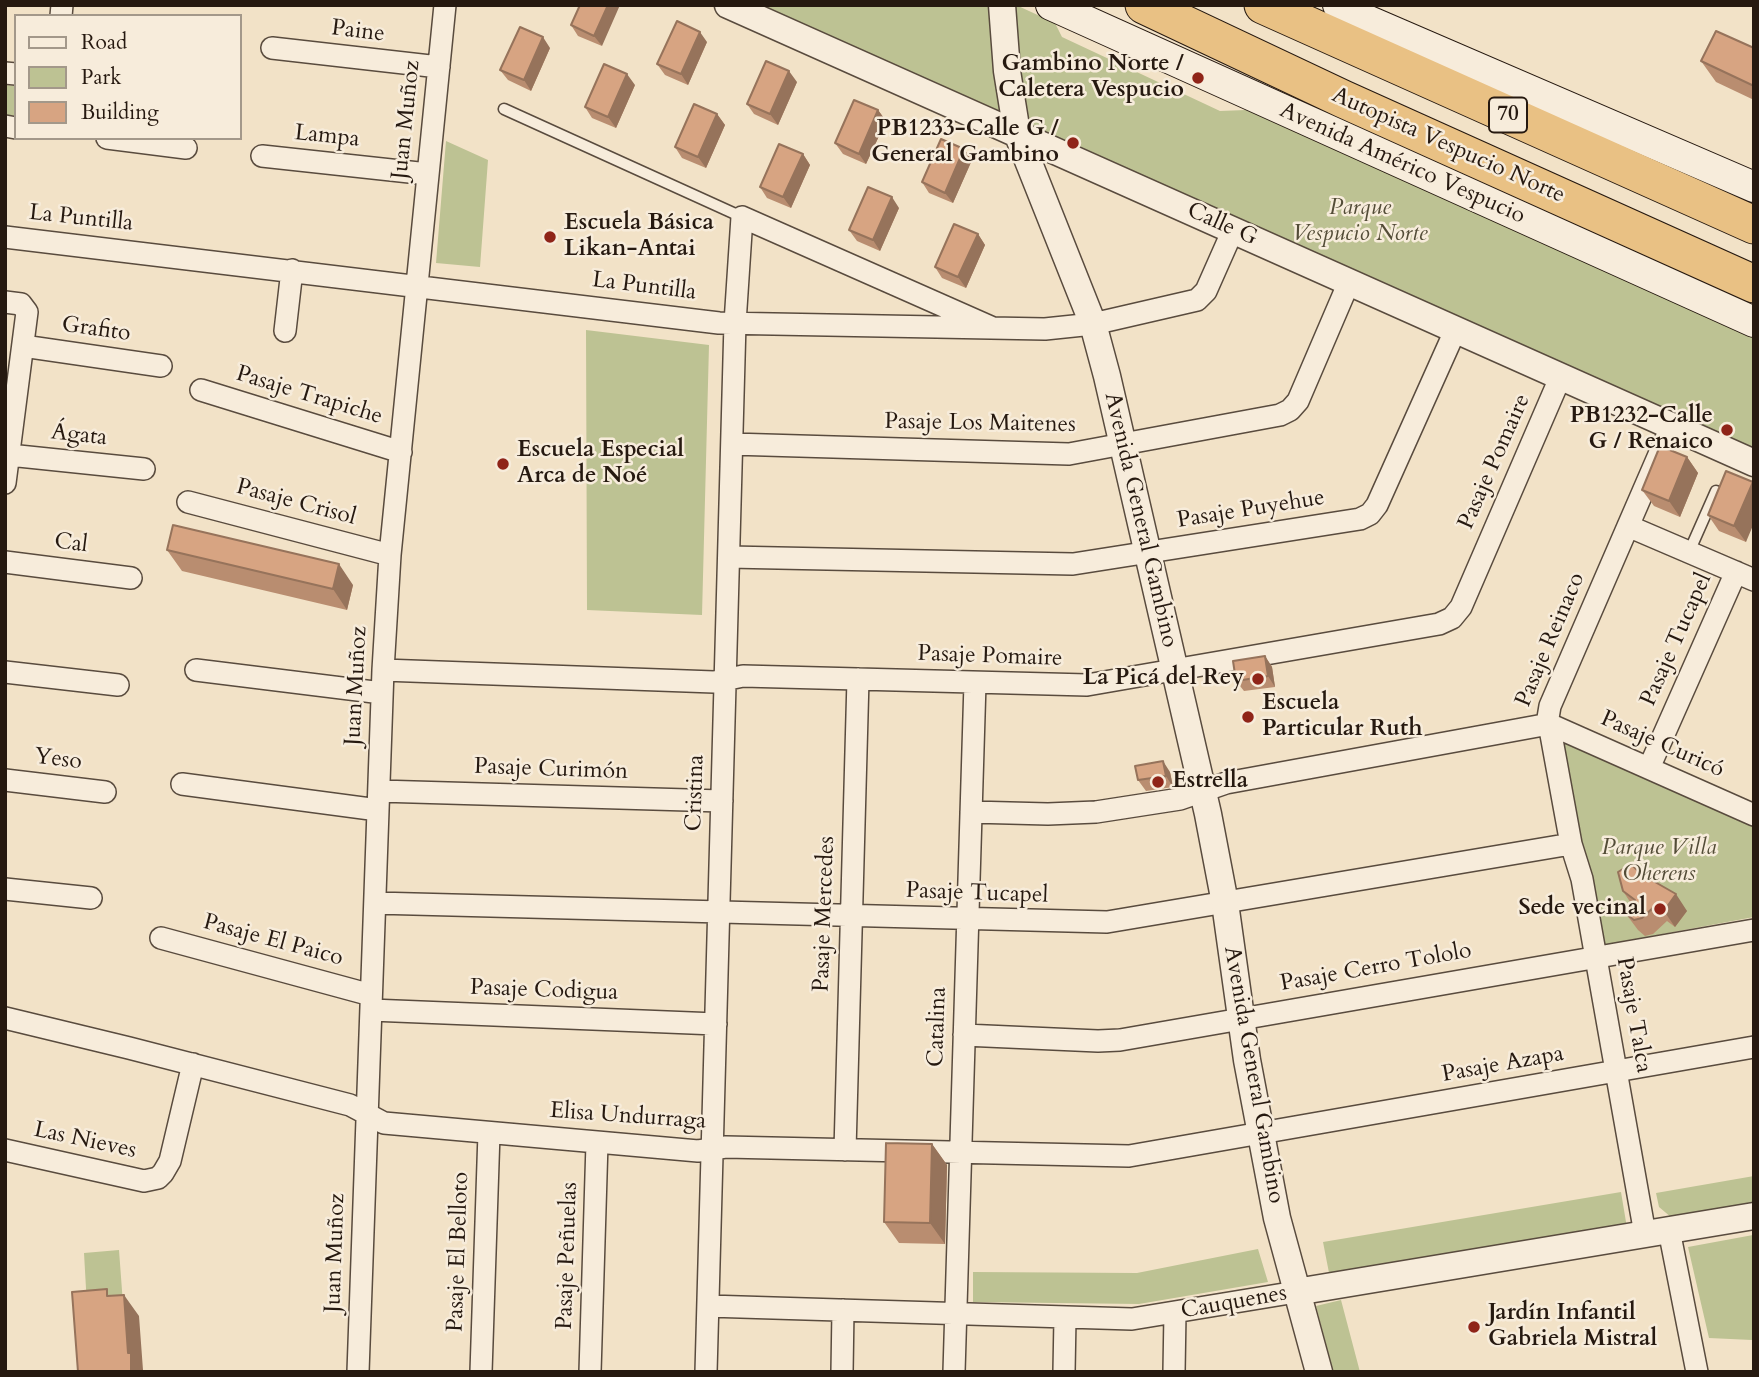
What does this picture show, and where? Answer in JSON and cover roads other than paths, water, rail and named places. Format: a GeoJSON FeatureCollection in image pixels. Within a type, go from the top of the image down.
{"type":"FeatureCollection","features":[{"type":"Feature","properties":{"kind":"highway","name":"Autopista Vespucio Norte"},"geometry":{"type":"LineString","coordinates":[[1144,5],[1343,99],[1754,284]]}},
{"type":"Feature","properties":{"kind":"highway","name":"70"},"geometry":{"type":"LineString","coordinates":[[1263,5],[1754,225]]}},
{"type":"Feature","properties":{"kind":"main road","name":"Avenida Américo Vespucio"},"geometry":{"type":"LineString","coordinates":[[1051,5],[1754,322]]}},
{"type":"Feature","properties":{"kind":"main road"},"geometry":{"type":"LineString","coordinates":[[1338,5],[1362,18],[1754,187]]}},
{"type":"Feature","properties":{"kind":"street","name":"Juan Muñoz"},"geometry":{"type":"LineString","coordinates":[[358,1372],[382,692],[390,555],[445,5]]}},
{"type":"Feature","properties":{"kind":"street","name":"Calle G"},"geometry":{"type":"LineString","coordinates":[[728,5],[1754,463]]}},
{"type":"Feature","properties":{"kind":"street","name":"Avenida General Gambino"},"geometry":{"type":"LineString","coordinates":[[1002,5],[1009,91],[1017,133],[1093,324],[1123,444],[1203,790],[1225,903],[1241,1019],[1277,1218],[1319,1372]]}},
{"type":"Feature","properties":{"kind":"street","name":"Paine"},"geometry":{"type":"LineString","coordinates":[[272,48],[439,67]]}},
{"type":"Feature","properties":{"kind":"street"},"geometry":{"type":"LineString","coordinates":[[123,140],[186,148]]}},
{"type":"Feature","properties":{"kind":"street","name":"Lampa"},"geometry":{"type":"LineString","coordinates":[[262,156],[428,174]]}},
{"type":"Feature","properties":{"kind":"street","name":"Cristina"},"geometry":{"type":"LineString","coordinates":[[706,1372],[735,323],[741,217]]}},
{"type":"Feature","properties":{"kind":"street"},"geometry":{"type":"LineString","coordinates":[[741,217],[993,328]]}},
{"type":"Feature","properties":{"kind":"street","name":"La Puntilla"},"geometry":{"type":"LineString","coordinates":[[5,237],[705,321],[1045,329],[1093,324],[1197,300],[1202,297],[1233,230]]}},
{"type":"Feature","properties":{"kind":"street"},"geometry":{"type":"LineString","coordinates":[[285,331],[292,270]]}},
{"type":"Feature","properties":{"kind":"street","name":"Pasaje Los Maitenes"},"geometry":{"type":"LineString","coordinates":[[732,444],[1081,453],[1280,415],[1290,410],[1298,401],[1349,282]]}},
{"type":"Feature","properties":{"kind":"street"},"geometry":{"type":"LineString","coordinates":[[5,483],[27,312],[15,305]]}},
{"type":"Feature","properties":{"kind":"street","name":"Pasaje Puyehue"},"geometry":{"type":"LineString","coordinates":[[729,557],[1054,565],[1095,562],[1147,551],[1347,521],[1370,514],[1377,505],[1455,331]]}},
{"type":"Feature","properties":{"kind":"street","name":"Grafito"},"geometry":{"type":"LineString","coordinates":[[23,346],[161,366]]}},
{"type":"Feature","properties":{"kind":"street","name":"Pasaje Pomaire"},"geometry":{"type":"LineString","coordinates":[[383,670],[714,682],[743,676],[1087,685],[1134,679],[1439,624],[1452,618],[1461,607],[1560,378]]}},
{"type":"Feature","properties":{"kind":"street","name":"Pasaje Trapiche"},"geometry":{"type":"LineString","coordinates":[[201,390],[401,452]]}},
{"type":"Feature","properties":{"kind":"street","name":"Pasaje Reinaco"},"geometry":{"type":"LineString","coordinates":[[971,812],[1096,812],[1180,799],[1226,783],[1549,724],[1550,706],[1671,427]]}},
{"type":"Feature","properties":{"kind":"street","name":"Ágata"},"geometry":{"type":"LineString","coordinates":[[9,455],[144,469]]}},
{"type":"Feature","properties":{"kind":"street","name":"Pasaje Crisol"},"geometry":{"type":"LineString","coordinates":[[188,502],[390,555]]}},
{"type":"Feature","properties":{"kind":"street"},"geometry":{"type":"LineString","coordinates":[[1628,526],[1745,576]]}},
{"type":"Feature","properties":{"kind":"street","name":"Cal"},"geometry":{"type":"LineString","coordinates":[[5,562],[131,578]]}},
{"type":"Feature","properties":{"kind":"street","name":"Pasaje Tucapel"},"geometry":{"type":"LineString","coordinates":[[1649,768],[1745,576]]}},
{"type":"Feature","properties":{"kind":"street"},"geometry":{"type":"LineString","coordinates":[[196,670],[382,692]]}},
{"type":"Feature","properties":{"kind":"street"},"geometry":{"type":"LineString","coordinates":[[5,672],[118,684]]}},
{"type":"Feature","properties":{"kind":"street","name":"Pasaje Mercedes"},"geometry":{"type":"LineString","coordinates":[[845,1150],[858,679]]}},
{"type":"Feature","properties":{"kind":"street","name":"Catalina"},"geometry":{"type":"LineString","coordinates":[[954,1372],[975,683]]}},
{"type":"Feature","properties":{"kind":"street","name":"Pasaje Curicó"},"geometry":{"type":"LineString","coordinates":[[1549,724],[1753,813]]}},
{"type":"Feature","properties":{"kind":"street","name":"Pasaje Talca"},"geometry":{"type":"LineString","coordinates":[[1549,724],[1571,844],[1582,879],[1616,1072],[1657,1232],[1697,1372]]}},
{"type":"Feature","properties":{"kind":"street","name":"Yeso"},"geometry":{"type":"LineString","coordinates":[[5,780],[105,792]]}},
{"type":"Feature","properties":{"kind":"street","name":"Pasaje Curimón"},"geometry":{"type":"LineString","coordinates":[[182,784],[378,801],[722,801]]}},
{"type":"Feature","properties":{"kind":"street","name":"Pasaje Tucapel"},"geometry":{"type":"LineString","coordinates":[[374,903],[1107,922],[1571,844]]}},
{"type":"Feature","properties":{"kind":"street"},"geometry":{"type":"LineString","coordinates":[[5,888],[91,898]]}},
{"type":"Feature","properties":{"kind":"street","name":"Pasaje Cerro Tololo"},"geometry":{"type":"LineString","coordinates":[[964,1035],[1110,1041],[1754,930]]}},
{"type":"Feature","properties":{"kind":"street","name":"Pasaje El Paico"},"geometry":{"type":"LineString","coordinates":[[161,938],[371,1003]]}},
{"type":"Feature","properties":{"kind":"street","name":"Pasaje Codigua"},"geometry":{"type":"LineString","coordinates":[[371,1003],[716,1024]]}},
{"type":"Feature","properties":{"kind":"street","name":"Elisa Undurraga"},"geometry":{"type":"LineString","coordinates":[[5,1018],[350,1105],[384,1123],[597,1143],[698,1151],[726,1146],[1129,1156],[1261,1134]]}},
{"type":"Feature","properties":{"kind":"street","name":"Pasaje Azapa"},"geometry":{"type":"LineString","coordinates":[[1261,1134],[1754,1048]]}},
{"type":"Feature","properties":{"kind":"street","name":"Las Nieves"},"geometry":{"type":"LineString","coordinates":[[5,1150],[144,1181],[158,1178],[170,1161],[193,1064]]}},
{"type":"Feature","properties":{"kind":"street","name":"Pasaje El Belloto"},"geometry":{"type":"LineString","coordinates":[[481,1372],[489,1133]]}},
{"type":"Feature","properties":{"kind":"street","name":"Pasaje Peñuelas"},"geometry":{"type":"LineString","coordinates":[[590,1372],[597,1143]]}},
{"type":"Feature","properties":{"kind":"street","name":"Cauquenes"},"geometry":{"type":"LineString","coordinates":[[708,1306],[1132,1319],[1754,1216]]}},
{"type":"Feature","properties":{"kind":"street"},"geometry":{"type":"LineString","coordinates":[[842,1372],[843,1310]]}},
{"type":"Feature","properties":{"kind":"street"},"geometry":{"type":"LineString","coordinates":[[1174,1372],[1175,1313]]}},
{"type":"Feature","properties":{"kind":"street"},"geometry":{"type":"LineString","coordinates":[[1064,1372],[1065,1318]]}},
{"type":"Feature","properties":{"kind":"lane"},"geometry":{"type":"LineString","coordinates":[[504,109],[741,217]]}},
{"type":"Feature","properties":{"kind":"lane"},"geometry":{"type":"LineString","coordinates":[[1689,552],[1716,491]]}},
{"type":"Feature","properties":{"kind":"place","name":"Gambino Norte / Caletera Vespucio"},"geometry":{"type":"Point","coordinates":[1198,78]}},
{"type":"Feature","properties":{"kind":"place","name":"PB1233-Calle G / General Gambino"},"geometry":{"type":"Point","coordinates":[1073,143]}},
{"type":"Feature","properties":{"kind":"place","name":"Escuela Básica Likan-Antai"},"geometry":{"type":"Point","coordinates":[550,237]}},
{"type":"Feature","properties":{"kind":"place","name":"PB1232-Calle G / Renaico"},"geometry":{"type":"Point","coordinates":[1727,430]}},
{"type":"Feature","properties":{"kind":"place","name":"Escuela Especial Arca de Noé"},"geometry":{"type":"Point","coordinates":[503,464]}},
{"type":"Feature","properties":{"kind":"place","name":"La Picá del Rey"},"geometry":{"type":"Point","coordinates":[1258,679]}},
{"type":"Feature","properties":{"kind":"place","name":"Escuela Particular Ruth"},"geometry":{"type":"Point","coordinates":[1248,717]}},
{"type":"Feature","properties":{"kind":"place","name":"Estrella"},"geometry":{"type":"Point","coordinates":[1158,782]}},
{"type":"Feature","properties":{"kind":"place","name":"Sede vecinal"},"geometry":{"type":"Point","coordinates":[1660,909]}},
{"type":"Feature","properties":{"kind":"place","name":"Jardín Infantil Gabriela Mistral"},"geometry":{"type":"Point","coordinates":[1474,1327]}},
{"type":"Feature","properties":{"kind":"park label","name":"Parque Vespucio Norte"},"geometry":{"type":"Point","coordinates":[1360,222]}},
{"type":"Feature","properties":{"kind":"park label","name":"Parque Villa Oherens"},"geometry":{"type":"Point","coordinates":[1659,862]}}]}
